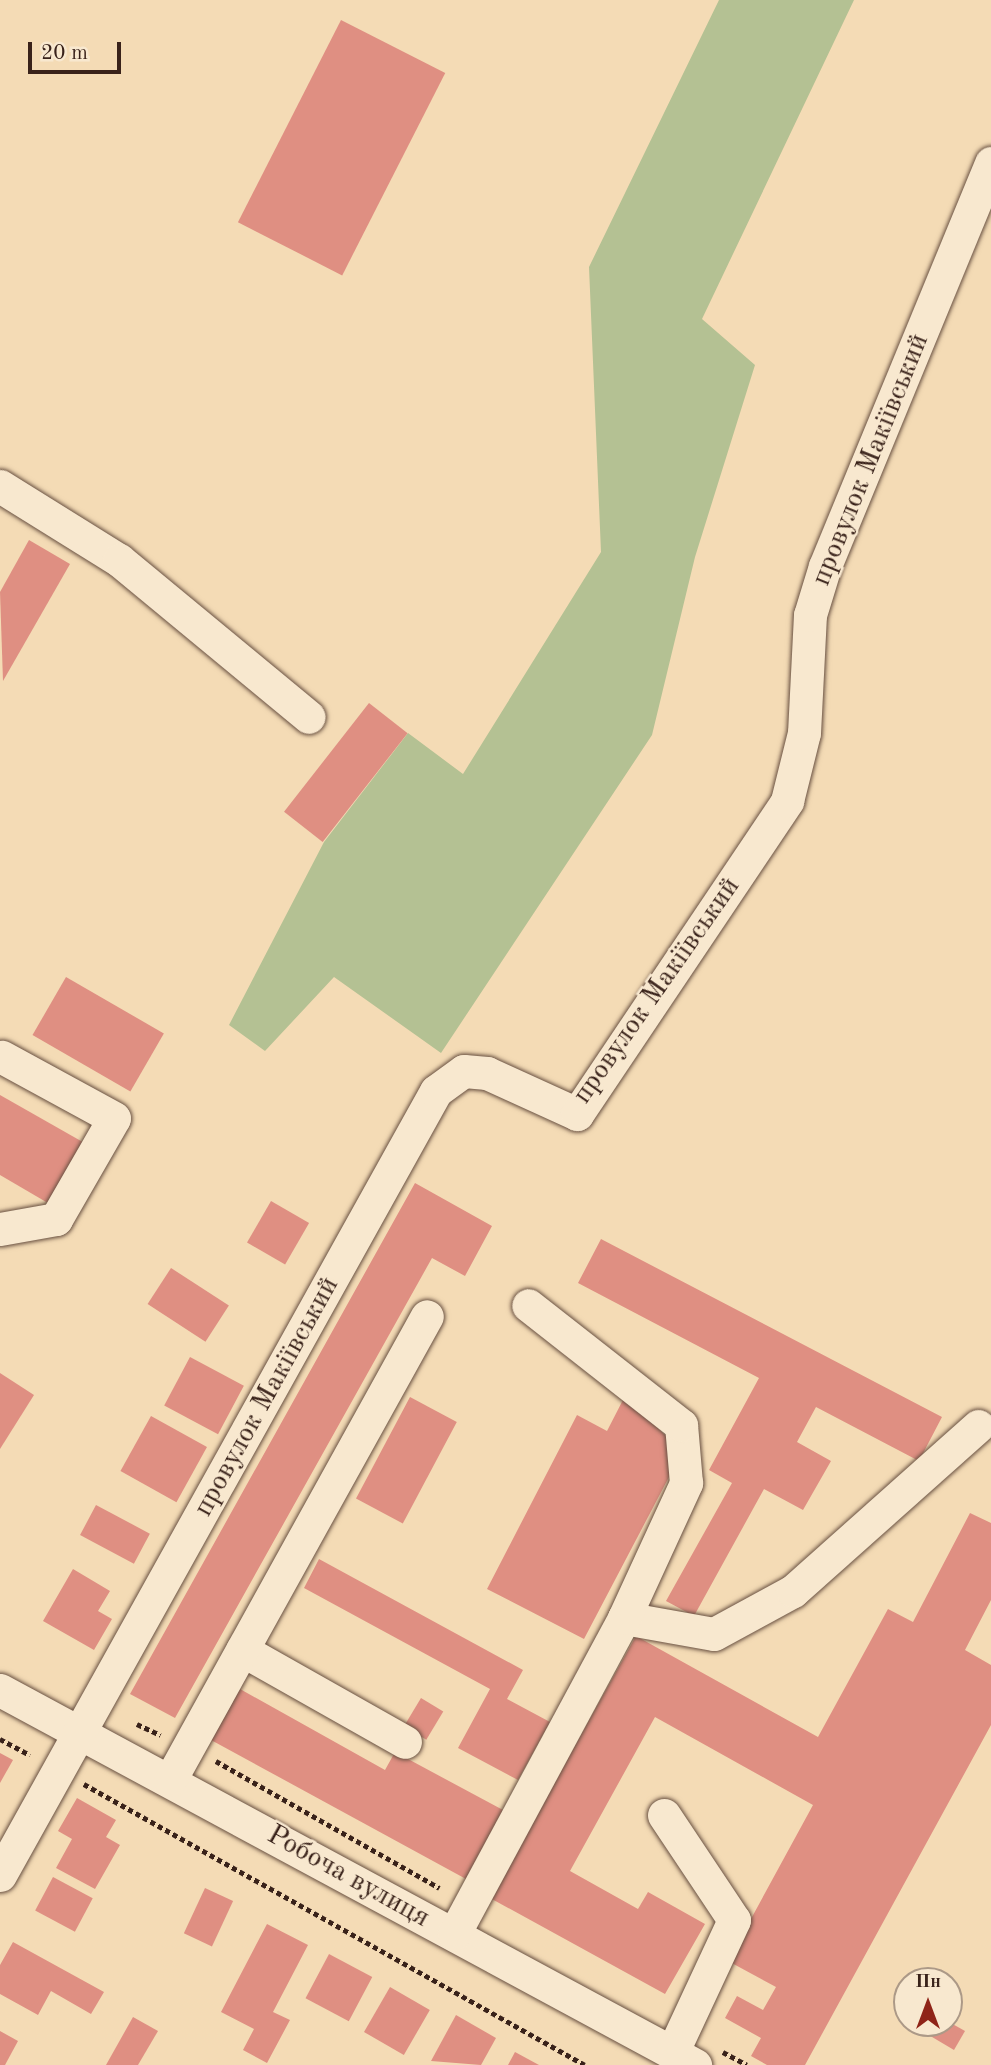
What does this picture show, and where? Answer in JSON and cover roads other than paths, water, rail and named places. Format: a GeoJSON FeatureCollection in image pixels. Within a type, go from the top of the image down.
{"type":"FeatureCollection","features":[{"type":"Feature","properties":{"kind":"street","name":"провулок Макіївський"},"geometry":{"type":"LineString","coordinates":[[80,1731],[436,1091],[464,1071],[487,1073],[577,1114],[787,801],[804,733],[810,615],[825,566],[991,163]]}},
{"type":"Feature","properties":{"kind":"street"},"geometry":{"type":"LineString","coordinates":[[0,486],[118,560],[309,717]]}},
{"type":"Feature","properties":{"kind":"street"},"geometry":{"type":"LineString","coordinates":[[0,1229],[56,1219],[114,1118],[2,1057]]}},
{"type":"Feature","properties":{"kind":"street"},"geometry":{"type":"LineString","coordinates":[[454,1934],[624,1618],[686,1483],[681,1425],[527,1305]]}},
{"type":"Feature","properties":{"kind":"street"},"geometry":{"type":"LineString","coordinates":[[170,1780],[427,1316]]}},
{"type":"Feature","properties":{"kind":"street"},"geometry":{"type":"LineString","coordinates":[[624,1618],[714,1634],[793,1591],[978,1426]]}},
{"type":"Feature","properties":{"kind":"street"},"geometry":{"type":"LineString","coordinates":[[242,1650],[405,1742]]}},
{"type":"Feature","properties":{"kind":"street","name":"Робоча вулиця"},"geometry":{"type":"LineString","coordinates":[[0,1690],[684,2059]]}},
{"type":"Feature","properties":{"kind":"street"},"geometry":{"type":"LineString","coordinates":[[0,1875],[80,1731]]}},
{"type":"Feature","properties":{"kind":"street"},"geometry":{"type":"LineString","coordinates":[[663,1815],[734,1920],[684,2059]]}}]}
